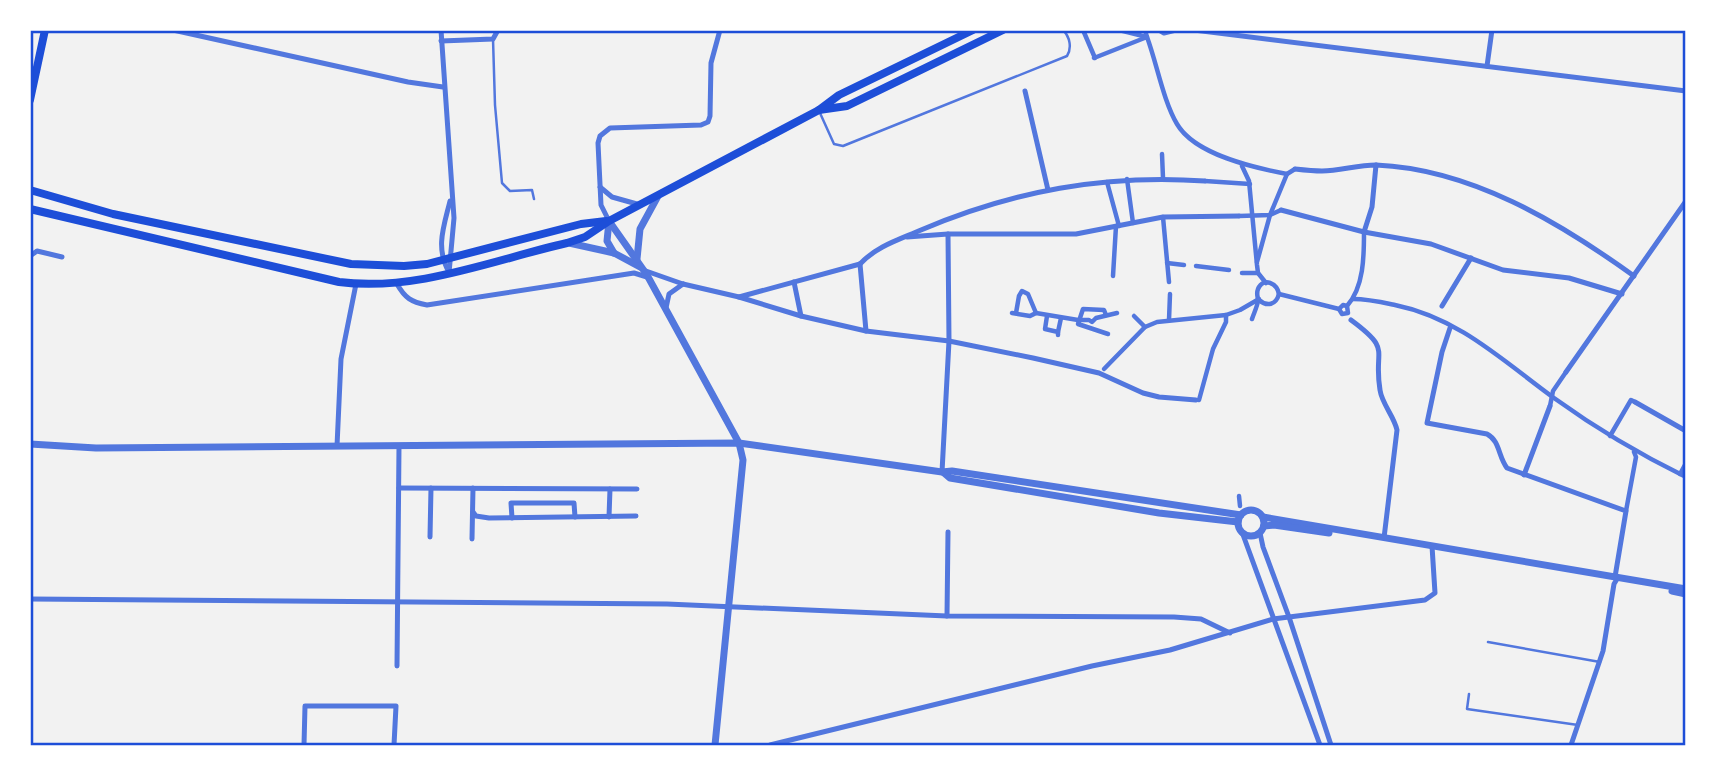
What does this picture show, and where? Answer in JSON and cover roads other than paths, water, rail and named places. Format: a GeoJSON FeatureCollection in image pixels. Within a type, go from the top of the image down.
{"type":"FeatureCollection","features":[{"type":"Feature","properties":{"kind":"main road"},"geometry":{"type":"LineString","coordinates":[[30,100],[33,69],[45,30]]}},
{"type":"Feature","properties":{"kind":"main road"},"geometry":{"type":"LineString","coordinates":[[30,209],[356,284],[397,284],[585,237],[640,204],[818,110],[839,94],[973,30]]}},
{"type":"Feature","properties":{"kind":"main road"},"geometry":{"type":"LineString","coordinates":[[818,110],[847,106],[1003,30]]}},
{"type":"Feature","properties":{"kind":"main road"},"geometry":{"type":"LineString","coordinates":[[30,190],[113,214],[351,264],[404,266],[446,259],[581,224],[609,221]]}},
{"type":"Feature","properties":{"kind":"main road"},"geometry":{"type":"LineString","coordinates":[[30,216],[43,212]]}},
{"type":"Feature","properties":{"kind":"street"},"geometry":{"type":"LineString","coordinates":[[173,30],[408,82],[443,87]]}},
{"type":"Feature","properties":{"kind":"street"},"geometry":{"type":"LineString","coordinates":[[441,30],[454,218],[446,259]]}},
{"type":"Feature","properties":{"kind":"street"},"geometry":{"type":"LineString","coordinates":[[441,41],[494,39],[498,30]]}},
{"type":"Feature","properties":{"kind":"street"},"geometry":{"type":"LineString","coordinates":[[715,745],[743,460],[738,443],[650,279],[609,221],[601,205],[598,144],[600,136],[610,128],[701,125],[709,121],[711,63],[720,30]]}},
{"type":"Feature","properties":{"kind":"street"},"geometry":{"type":"LineString","coordinates":[[1083,30],[1095,58],[1147,37]]}},
{"type":"Feature","properties":{"kind":"street"},"geometry":{"type":"LineString","coordinates":[[1119,30],[1147,37]]}},
{"type":"Feature","properties":{"kind":"street"},"geometry":{"type":"LineString","coordinates":[[1145,30],[1177,124],[1186,136],[1242,165],[1287,174]]}},
{"type":"Feature","properties":{"kind":"street"},"geometry":{"type":"LineString","coordinates":[[1159,30],[1164,33],[1175,30]]}},
{"type":"Feature","properties":{"kind":"street"},"geometry":{"type":"LineString","coordinates":[[1195,30],[1686,91]]}},
{"type":"Feature","properties":{"kind":"street"},"geometry":{"type":"LineString","coordinates":[[1487,66],[1492,30]]}},
{"type":"Feature","properties":{"kind":"street"},"geometry":{"type":"LineString","coordinates":[[1025,91],[1048,190]]}},
{"type":"Feature","properties":{"kind":"street"},"geometry":{"type":"LineString","coordinates":[[1163,154],[1163,178]]}},
{"type":"Feature","properties":{"kind":"street"},"geometry":{"type":"LineString","coordinates":[[1242,165],[1250,184],[1258,273],[1266,283],[1276,286],[1279,294],[1277,300],[1271,304],[1263,303],[1259,299]]}},
{"type":"Feature","properties":{"kind":"street"},"geometry":{"type":"LineString","coordinates":[[1339,309],[1343,305],[1347,306],[1353,299],[1360,280],[1364,232],[1372,207],[1376,165]]}},
{"type":"Feature","properties":{"kind":"street"},"geometry":{"type":"LineString","coordinates":[[1257,265],[1270,215],[1287,174],[1295,169],[1322,171],[1376,165],[1461,182],[1509,201],[1559,227],[1634,276]]}},
{"type":"Feature","properties":{"kind":"street"},"geometry":{"type":"LineString","coordinates":[[739,297],[860,264],[883,245],[979,206],[1048,190],[1127,179],[1163,178],[1250,184]]}},
{"type":"Feature","properties":{"kind":"street"},"geometry":{"type":"LineString","coordinates":[[1127,179],[1133,223]]}},
{"type":"Feature","properties":{"kind":"street"},"geometry":{"type":"LineString","coordinates":[[1107,182],[1117,226],[1113,276]]}},
{"type":"Feature","properties":{"kind":"street"},"geometry":{"type":"LineString","coordinates":[[600,187],[618,199],[640,204]]}},
{"type":"Feature","properties":{"kind":"street"},"geometry":{"type":"LineString","coordinates":[[637,260],[640,229],[659,195]]}},
{"type":"Feature","properties":{"kind":"street"},"geometry":{"type":"LineString","coordinates":[[449,273],[442,234],[451,198]]}},
{"type":"Feature","properties":{"kind":"street"},"geometry":{"type":"LineString","coordinates":[[1524,475],[1550,406],[1551,396],[1686,201]]}},
{"type":"Feature","properties":{"kind":"street"},"geometry":{"type":"LineString","coordinates":[[904,237],[948,234],[1076,234],[1163,218],[1253,217],[1270,215],[1281,210],[1364,232],[1431,244],[1516,273],[1569,278],[1622,294]]}},
{"type":"Feature","properties":{"kind":"street"},"geometry":{"type":"LineString","coordinates":[[1163,218],[1169,282]]}},
{"type":"Feature","properties":{"kind":"street"},"geometry":{"type":"LineString","coordinates":[[609,221],[607,241],[614,253]]}},
{"type":"Feature","properties":{"kind":"street"},"geometry":{"type":"LineString","coordinates":[[942,472],[949,341],[948,234]]}},
{"type":"Feature","properties":{"kind":"street"},"geometry":{"type":"LineString","coordinates":[[567,243],[614,253],[654,276],[801,316],[866,331],[949,341],[1101,371],[1143,393],[1159,397],[1200,400],[1213,349],[1226,322],[1226,315]]}},
{"type":"Feature","properties":{"kind":"street"},"geometry":{"type":"LineString","coordinates":[[30,260],[30,256],[37,251],[62,257]]}},
{"type":"Feature","properties":{"kind":"street"},"geometry":{"type":"LineString","coordinates":[[1436,317],[1471,258]]}},
{"type":"Feature","properties":{"kind":"street"},"geometry":{"type":"LineString","coordinates":[[1167,263],[1184,265]]}},
{"type":"Feature","properties":{"kind":"street"},"geometry":{"type":"LineString","coordinates":[[860,264],[866,331]]}},
{"type":"Feature","properties":{"kind":"street"},"geometry":{"type":"LineString","coordinates":[[1195,266],[1228,270]]}},
{"type":"Feature","properties":{"kind":"street"},"geometry":{"type":"LineString","coordinates":[[397,284],[405,298],[427,305],[634,273],[650,279]]}},
{"type":"Feature","properties":{"kind":"street"},"geometry":{"type":"LineString","coordinates":[[1242,273],[1258,273]]}},
{"type":"Feature","properties":{"kind":"street"},"geometry":{"type":"LineString","coordinates":[[794,282],[801,316]]}},
{"type":"Feature","properties":{"kind":"street"},"geometry":{"type":"LineString","coordinates":[[1252,318],[1259,299],[1258,290],[1266,283]]}},
{"type":"Feature","properties":{"kind":"street"},"geometry":{"type":"LineString","coordinates":[[338,446],[341,359],[356,284]]}},
{"type":"Feature","properties":{"kind":"street"},"geometry":{"type":"LineString","coordinates":[[666,308],[669,293],[682,284]]}},
{"type":"Feature","properties":{"kind":"street"},"geometry":{"type":"LineString","coordinates":[[1036,313],[1028,294],[1022,291],[1014,313],[1030,316],[1036,313],[1078,320],[1089,320],[1091,315],[1096,318],[1117,313]]}},
{"type":"Feature","properties":{"kind":"street"},"geometry":{"type":"LineString","coordinates":[[1170,294],[1172,320]]}},
{"type":"Feature","properties":{"kind":"street"},"geometry":{"type":"LineString","coordinates":[[1279,294],[1339,309],[1340,313],[1371,336],[1380,349],[1381,394],[1397,430],[1384,538]]}},
{"type":"Feature","properties":{"kind":"street"},"geometry":{"type":"LineString","coordinates":[[1101,371],[1144,327],[1172,320],[1226,315],[1259,299]]}},
{"type":"Feature","properties":{"kind":"street"},"geometry":{"type":"LineString","coordinates":[[1353,299],[1412,308],[1436,317],[1491,349],[1551,396],[1633,451],[1686,477]]}},
{"type":"Feature","properties":{"kind":"street"},"geometry":{"type":"LineString","coordinates":[[1345,315],[1349,311],[1347,306]]}},
{"type":"Feature","properties":{"kind":"street"},"geometry":{"type":"LineString","coordinates":[[1101,331],[1106,315],[1104,310],[1083,309],[1078,320],[1079,325],[1108,334]]}},
{"type":"Feature","properties":{"kind":"street"},"geometry":{"type":"LineString","coordinates":[[1047,316],[1045,329],[1058,334],[1061,318]]}},
{"type":"Feature","properties":{"kind":"street"},"geometry":{"type":"LineString","coordinates":[[1134,316],[1144,327]]}},
{"type":"Feature","properties":{"kind":"street"},"geometry":{"type":"LineString","coordinates":[[1451,326],[1442,352],[1427,423],[1487,434],[1497,443],[1504,465],[1524,475],[1626,511]]}},
{"type":"Feature","properties":{"kind":"street"},"geometry":{"type":"LineString","coordinates":[[1610,436],[1631,400],[1686,431]]}},
{"type":"Feature","properties":{"kind":"street"},"geometry":{"type":"LineString","coordinates":[[30,444],[89,448],[738,443],[942,472],[952,471],[1240,519],[1252,510],[1262,525],[1262,547],[1289,617],[1331,745]]}},
{"type":"Feature","properties":{"kind":"street"},"geometry":{"type":"LineString","coordinates":[[397,666],[399,446]]}},
{"type":"Feature","properties":{"kind":"street"},"geometry":{"type":"LineString","coordinates":[[1571,745],[1600,662],[1636,457],[1633,451]]}},
{"type":"Feature","properties":{"kind":"street"},"geometry":{"type":"LineString","coordinates":[[1680,474],[1686,463]]}},
{"type":"Feature","properties":{"kind":"street"},"geometry":{"type":"LineString","coordinates":[[399,488],[637,489]]}},
{"type":"Feature","properties":{"kind":"street"},"geometry":{"type":"LineString","coordinates":[[430,537],[431,488]]}},
{"type":"Feature","properties":{"kind":"street"},"geometry":{"type":"LineString","coordinates":[[472,539],[473,488]]}},
{"type":"Feature","properties":{"kind":"street"},"geometry":{"type":"LineString","coordinates":[[609,517],[610,489]]}},
{"type":"Feature","properties":{"kind":"street"},"geometry":{"type":"LineString","coordinates":[[1239,496],[1240,506]]}},
{"type":"Feature","properties":{"kind":"street"},"geometry":{"type":"LineString","coordinates":[[512,518],[511,503],[574,503],[575,517]]}},
{"type":"Feature","properties":{"kind":"street"},"geometry":{"type":"LineString","coordinates":[[473,512],[482,518],[636,516]]}},
{"type":"Feature","properties":{"kind":"street"},"geometry":{"type":"LineString","coordinates":[[1240,519],[1241,532],[1320,745]]}},
{"type":"Feature","properties":{"kind":"street"},"geometry":{"type":"LineString","coordinates":[[1262,525],[1384,538],[1432,548]]}},
{"type":"Feature","properties":{"kind":"street"},"geometry":{"type":"LineString","coordinates":[[1241,532],[1249,536],[1262,525],[1275,525],[1432,548],[1686,592]]}},
{"type":"Feature","properties":{"kind":"street"},"geometry":{"type":"LineString","coordinates":[[947,616],[948,531]]}},
{"type":"Feature","properties":{"kind":"street"},"geometry":{"type":"LineString","coordinates":[[771,745],[1092,666],[1170,650],[1273,620],[1425,600],[1435,593],[1432,548]]}},
{"type":"Feature","properties":{"kind":"street"},"geometry":{"type":"LineString","coordinates":[[30,599],[667,604],[947,616],[1174,617],[1201,619],[1230,633]]}},
{"type":"Feature","properties":{"kind":"street"},"geometry":{"type":"LineString","coordinates":[[304,745],[305,706],[396,706],[394,745]]}},
{"type":"Feature","properties":{"kind":"lane"},"geometry":{"type":"LineString","coordinates":[[818,110],[834,144],[841,147],[1066,56],[1070,45],[1068,35],[1063,30]]}},
{"type":"Feature","properties":{"kind":"lane"},"geometry":{"type":"LineString","coordinates":[[494,39],[495,105],[502,183],[510,191],[532,190],[534,198]]}},
{"type":"Feature","properties":{"kind":"lane"},"geometry":{"type":"LineString","coordinates":[[1488,642],[1600,662]]}},
{"type":"Feature","properties":{"kind":"lane"},"geometry":{"type":"LineString","coordinates":[[1469,694],[1467,709],[1578,725]]}}]}
